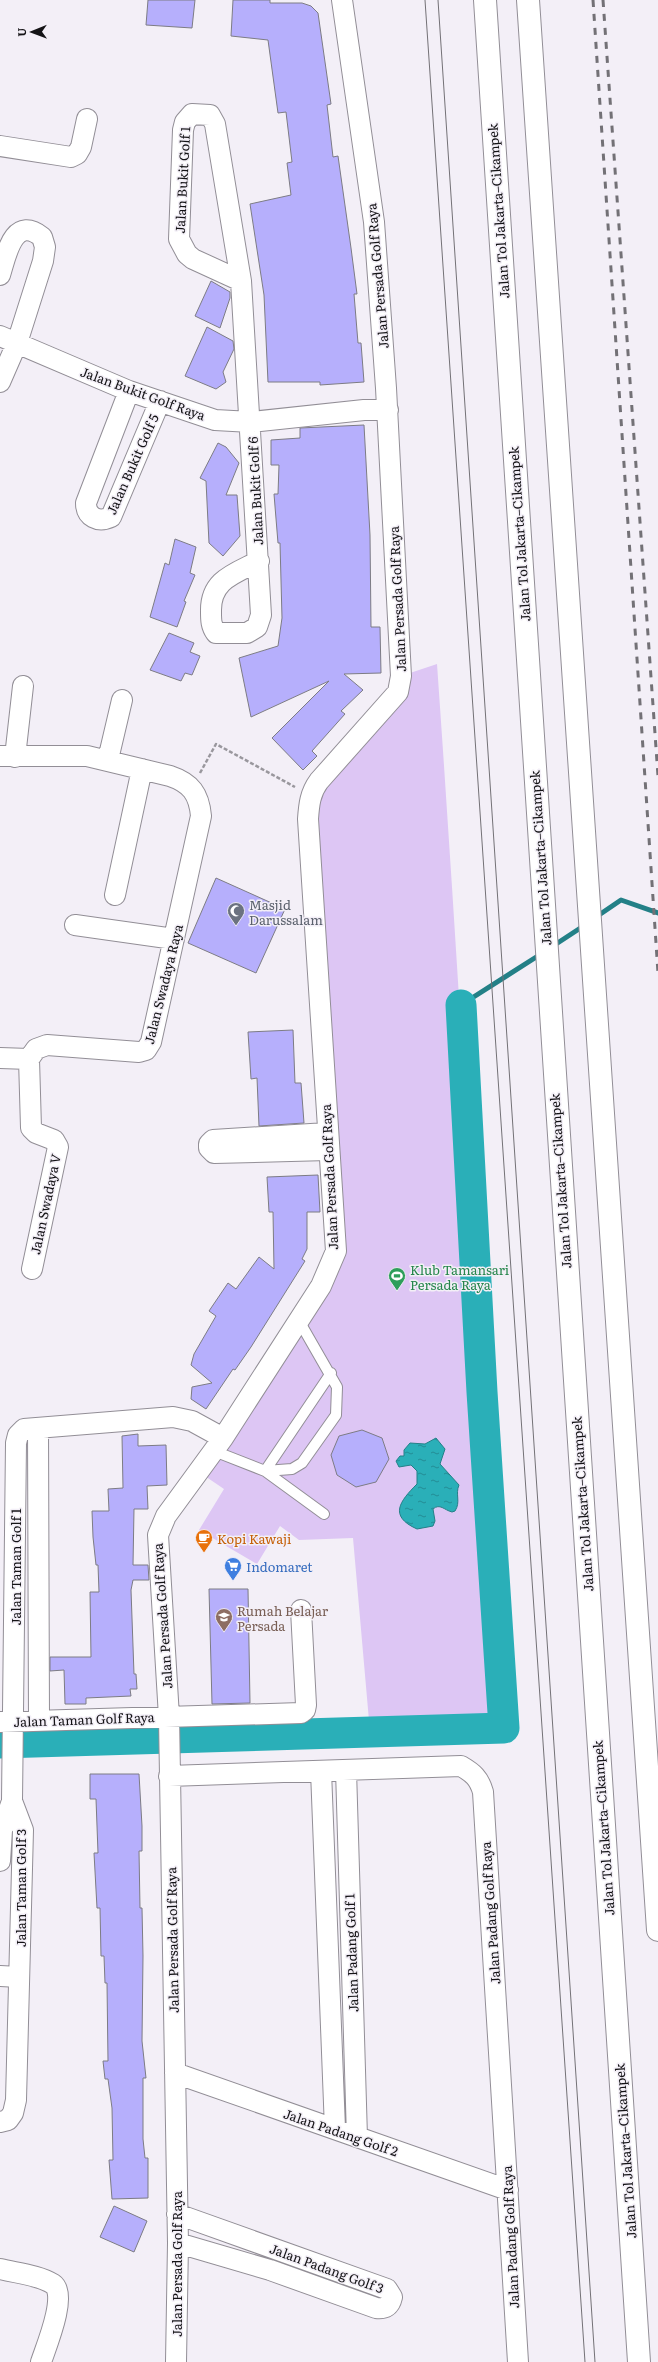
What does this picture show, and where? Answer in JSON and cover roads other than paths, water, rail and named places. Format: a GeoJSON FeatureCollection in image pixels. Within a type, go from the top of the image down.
{"type":"FeatureCollection","features":[{"type":"Feature","properties":{"kind":"highway","name":"Jalan Tol Jakarta–Cikampek"},"geometry":{"type":"LineString","coordinates":[[485,0],[540,868],[639,2362]]}},
{"type":"Feature","properties":{"kind":"highway"},"geometry":{"type":"LineString","coordinates":[[528,0],[588,868],[658,1930]]}},
{"type":"Feature","properties":{"kind":"street","name":"Jalan Persada Golf Raya"},"geometry":{"type":"LineString","coordinates":[[176,2362],[178,2243],[169,1721],[158,1535],[166,1516],[218,1445],[321,1286],[336,1251],[308,827],[309,803],[312,791],[319,781],[392,700],[401,684],[388,410],[374,222],[342,0]]}},
{"type":"Feature","properties":{"kind":"street","name":"Jalan Bukit Golf 1"},"geometry":{"type":"LineString","coordinates":[[241,281],[193,259],[187,254],[179,239],[183,130],[185,122],[192,114],[210,115],[215,124],[241,281],[251,422]]}},
{"type":"Feature","properties":{"kind":"street"},"geometry":{"type":"LineString","coordinates":[[0,146],[71,157],[77,154],[81,147],[87,119]]}},
{"type":"Feature","properties":{"kind":"street"},"geometry":{"type":"LineString","coordinates":[[0,275],[8,248],[15,236],[28,231],[42,237],[45,247],[43,261],[8,340],[0,382]]}},
{"type":"Feature","properties":{"kind":"street","name":"Jalan Bukit Golf Raya"},"geometry":{"type":"LineString","coordinates":[[8,340],[129,391],[215,420],[251,422],[356,411],[388,410]]}},
{"type":"Feature","properties":{"kind":"street","name":"Jalan Bukit Golf 5"},"geometry":{"type":"LineString","coordinates":[[129,391],[86,503],[88,513],[93,518],[105,520],[111,517],[160,401]]}},
{"type":"Feature","properties":{"kind":"street","name":"Jalan Bukit Golf 6"},"geometry":{"type":"LineString","coordinates":[[251,422],[259,561]]}},
{"type":"Feature","properties":{"kind":"street"},"geometry":{"type":"LineString","coordinates":[[23,686],[8,757],[60,755],[106,759],[142,768],[115,895]]}},
{"type":"Feature","properties":{"kind":"street"},"geometry":{"type":"LineString","coordinates":[[106,759],[110,751],[122,700]]}},
{"type":"Feature","properties":{"kind":"street","name":"Jalan Swadaya Raya"},"geometry":{"type":"LineString","coordinates":[[29,1059],[36,1049],[47,1045],[139,1052],[146,1050],[151,1042],[201,816],[194,790],[181,780],[142,768]]}},
{"type":"Feature","properties":{"kind":"street"},"geometry":{"type":"LineString","coordinates":[[75,925],[174,939]]}},
{"type":"Feature","properties":{"kind":"street"},"geometry":{"type":"LineString","coordinates":[[0,1058],[29,1059]]}},
{"type":"Feature","properties":{"kind":"street","name":"Jalan Swadaya V"},"geometry":{"type":"LineString","coordinates":[[29,1059],[31,1128],[36,1133],[54,1140],[58,1147],[32,1269]]}},
{"type":"Feature","properties":{"kind":"street","name":"Jalan Taman Golf 1"},"geometry":{"type":"LineString","coordinates":[[10,1726],[16,1443],[18,1435],[24,1429],[173,1417],[192,1421],[218,1445]]}},
{"type":"Feature","properties":{"kind":"street","name":"Jalan Taman Golf 1"},"geometry":{"type":"LineString","coordinates":[[38,1428],[39,1720]]}},
{"type":"Feature","properties":{"kind":"street","name":"Jalan Taman Golf Raya"},"geometry":{"type":"LineString","coordinates":[[10,1726],[39,1720],[169,1721],[297,1714],[305,1710],[301,1610]]}},
{"type":"Feature","properties":{"kind":"street","name":"Jalan Taman Golf 3"},"geometry":{"type":"LineString","coordinates":[[0,1861],[1,1830],[12,1801],[14,1766],[10,1726]]}},
{"type":"Feature","properties":{"kind":"street","name":"Jalan Padang Golf Raya"},"geometry":{"type":"LineString","coordinates":[[169,1767],[321,1771],[461,1766],[473,1772],[480,1781],[483,1792],[518,2362]]}},
{"type":"Feature","properties":{"kind":"street","name":"Jalan Padang Golf 1"},"geometry":{"type":"LineString","coordinates":[[346,1770],[356,2137]]}},
{"type":"Feature","properties":{"kind":"street","name":"Jalan Padang Golf 1"},"geometry":{"type":"LineString","coordinates":[[321,1771],[335,2129]]}},
{"type":"Feature","properties":{"kind":"street","name":"Jalan Taman Golf 3"},"geometry":{"type":"LineString","coordinates":[[0,2122],[8,2120],[13,2113],[16,2100],[9,1976],[22,1865],[23,1830],[12,1801]]}},
{"type":"Feature","properties":{"kind":"street"},"geometry":{"type":"LineString","coordinates":[[1,1830],[23,1830]]}},
{"type":"Feature","properties":{"kind":"street"},"geometry":{"type":"LineString","coordinates":[[0,1865],[22,1865]]}},
{"type":"Feature","properties":{"kind":"street","name":"Jalan Padang Golf 2"},"geometry":{"type":"LineString","coordinates":[[175,2073],[508,2190]]}},
{"type":"Feature","properties":{"kind":"street","name":"Jalan Padang Golf 3"},"geometry":{"type":"LineString","coordinates":[[177,2214],[387,2288],[392,2297],[390,2304],[386,2308],[376,2308],[270,2270],[178,2243]]}},
{"type":"Feature","properties":{"kind":"street"},"geometry":{"type":"LineString","coordinates":[[0,2269],[52,2283],[59,2292],[58,2307],[41,2362]]}},
{"type":"Feature","properties":{"kind":"lane"},"geometry":{"type":"LineString","coordinates":[[265,1471],[292,1469],[302,1463],[330,1426],[336,1415],[338,1401],[337,1387],[331,1373],[298,1320]]}},
{"type":"Feature","properties":{"kind":"lane"},"geometry":{"type":"LineString","coordinates":[[265,1471],[331,1373]]}},
{"type":"Feature","properties":{"kind":"lane"},"geometry":{"type":"LineString","coordinates":[[218,1445],[265,1471],[324,1514]]}},
{"type":"Feature","properties":{"kind":"water"},"geometry":{"type":"Polygon","coordinates":[[[436,1438],[445,1449],[440,1464],[459,1485],[458,1504],[455,1511],[452,1512],[440,1507],[435,1507],[433,1509],[435,1521],[433,1526],[417,1529],[402,1519],[400,1508],[406,1496],[417,1484],[417,1471],[411,1465],[399,1467],[396,1461],[400,1456],[404,1456],[404,1450],[410,1443],[425,1444],[436,1438]]]}},
{"type":"Feature","properties":{"kind":"waterway"},"geometry":{"type":"LineString","coordinates":[[596,917],[621,900],[658,913]]}},
{"type":"Feature","properties":{"kind":"waterway"},"geometry":{"type":"LineString","coordinates":[[553,946],[585,925]]}},
{"type":"Feature","properties":{"kind":"waterway"},"geometry":{"type":"LineString","coordinates":[[461,1005],[541,954]]}},
{"type":"Feature","properties":{"kind":"waterway"},"geometry":{"type":"LineString","coordinates":[[0,1743],[504,1728],[482,1392],[461,1005]]}},
{"type":"Feature","properties":{"kind":"tram line"},"geometry":{"type":"LineString","coordinates":[[425,0],[585,2362]]}},
{"type":"Feature","properties":{"kind":"tram line"},"geometry":{"type":"LineString","coordinates":[[438,0],[595,2362]]}},
{"type":"Feature","properties":{"kind":"railway"},"geometry":{"type":"LineString","coordinates":[[593,0],[658,973]]}},
{"type":"Feature","properties":{"kind":"railway"},"geometry":{"type":"LineString","coordinates":[[603,0],[658,776]]}},
{"type":"Feature","properties":{"kind":"place","name":"Masjid Darussalam"},"geometry":{"type":"Point","coordinates":[236,926]}},
{"type":"Feature","properties":{"kind":"place","name":"Klub Tamansari Persada Raya"},"geometry":{"type":"Point","coordinates":[397,1291]}},
{"type":"Feature","properties":{"kind":"place","name":"Kopi Kawaji"},"geometry":{"type":"Point","coordinates":[204,1553]}},
{"type":"Feature","properties":{"kind":"place","name":"Indomaret"},"geometry":{"type":"Point","coordinates":[233,1581]}},
{"type":"Feature","properties":{"kind":"place","name":"Rumah Belajar Persada"},"geometry":{"type":"Point","coordinates":[224,1632]}}]}
